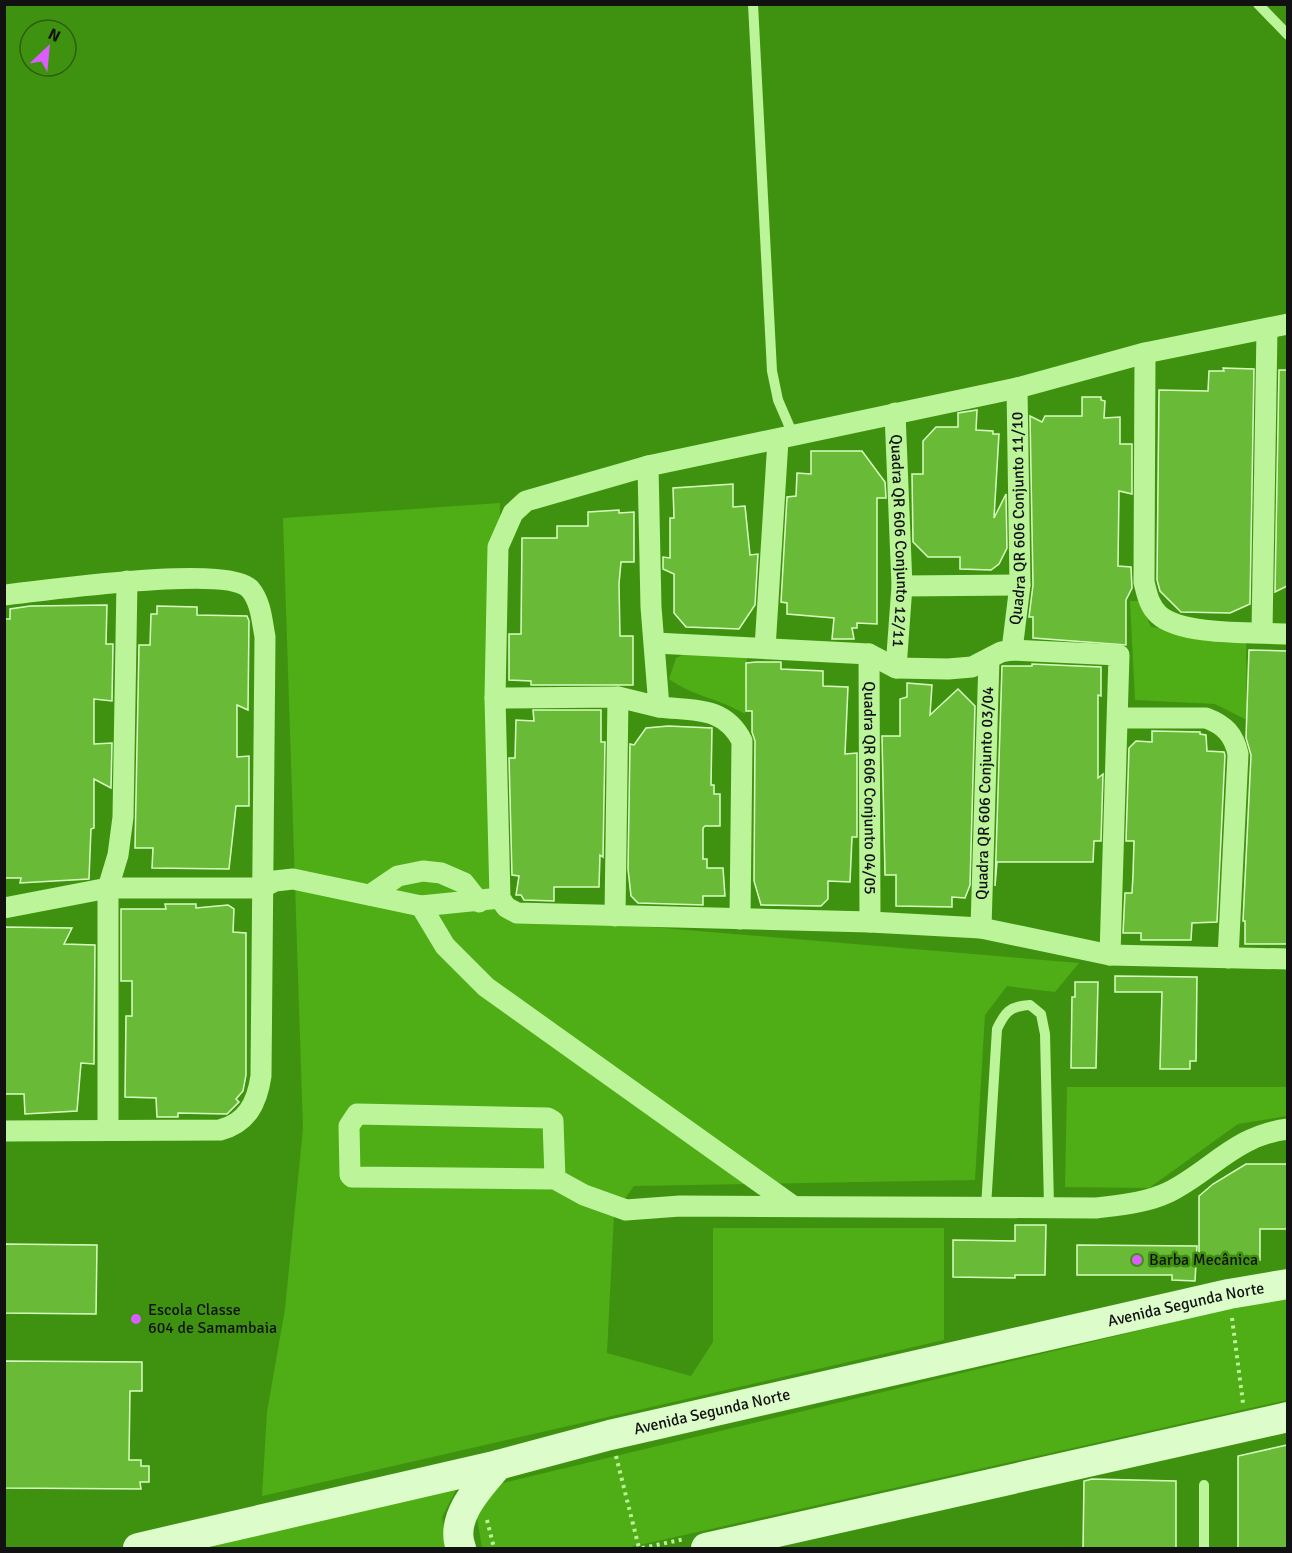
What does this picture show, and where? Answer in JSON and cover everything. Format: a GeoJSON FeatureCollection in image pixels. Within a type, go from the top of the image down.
{"type":"FeatureCollection","features":[{"type":"Feature","properties":{"kind":"main road","name":"Avenida Segunda Norte"},"geometry":{"type":"LineString","coordinates":[[138,1548],[498,1465],[610,1435],[1229,1294],[1287,1284]]}},
{"type":"Feature","properties":{"kind":"main road"},"geometry":{"type":"LineString","coordinates":[[706,1548],[1287,1417]]}},
{"type":"Feature","properties":{"kind":"main road"},"geometry":{"type":"LineString","coordinates":[[461,1548],[457,1539],[460,1519],[498,1465]]}},
{"type":"Feature","properties":{"kind":"street"},"geometry":{"type":"LineString","coordinates":[[490,900],[498,547],[513,513],[532,497],[648,466],[786,439],[895,413],[1017,388],[1145,353],[1277,326],[1262,632]]}},
{"type":"Feature","properties":{"kind":"street"},"geometry":{"type":"LineString","coordinates":[[1145,353],[1144,582],[1149,602],[1159,615],[1172,623],[1193,628],[1287,634]]}},
{"type":"Feature","properties":{"kind":"street","name":"Quadra QR 606 Conjunto 11/10"},"geometry":{"type":"LineString","coordinates":[[1012,650],[1020,585],[1017,388]]}},
{"type":"Feature","properties":{"kind":"street","name":"Quadra QR 606 Conjunto 12/11"},"geometry":{"type":"LineString","coordinates":[[895,413],[902,586],[896,668]]}},
{"type":"Feature","properties":{"kind":"street"},"geometry":{"type":"LineString","coordinates":[[765,648],[786,439]]}},
{"type":"Feature","properties":{"kind":"street"},"geometry":{"type":"LineString","coordinates":[[648,466],[651,607],[659,707]]}},
{"type":"Feature","properties":{"kind":"street"},"geometry":{"type":"LineString","coordinates":[[4,595],[127,581],[232,580],[249,588],[258,602],[265,637],[261,1076],[258,1097],[247,1115],[236,1126],[220,1130],[182,1132],[108,1129],[4,1131]]}},
{"type":"Feature","properties":{"kind":"street"},"geometry":{"type":"LineString","coordinates":[[108,1129],[108,888],[118,855],[123,817],[127,581]]}},
{"type":"Feature","properties":{"kind":"street"},"geometry":{"type":"LineString","coordinates":[[902,586],[1020,585]]}},
{"type":"Feature","properties":{"kind":"street"},"geometry":{"type":"LineString","coordinates":[[655,643],[869,654],[896,668],[972,667],[1012,650],[1119,655],[1110,955]]}},
{"type":"Feature","properties":{"kind":"street","name":"Quadra QR 606 Conjunto 04/05"},"geometry":{"type":"LineString","coordinates":[[869,654],[870,922]]}},
{"type":"Feature","properties":{"kind":"street","name":"Quadra QR 606 Conjunto 03/04"},"geometry":{"type":"LineString","coordinates":[[981,928],[989,659]]}},
{"type":"Feature","properties":{"kind":"street"},"geometry":{"type":"LineString","coordinates":[[495,698],[618,698],[659,707],[723,716],[735,728],[742,741],[740,919]]}},
{"type":"Feature","properties":{"kind":"street"},"geometry":{"type":"LineString","coordinates":[[615,916],[618,698]]}},
{"type":"Feature","properties":{"kind":"street"},"geometry":{"type":"LineString","coordinates":[[1118,718],[1206,718],[1223,727],[1235,741],[1238,754],[1228,958]]}},
{"type":"Feature","properties":{"kind":"street"},"geometry":{"type":"LineString","coordinates":[[370,895],[398,876],[423,871],[441,873],[464,883],[490,900],[517,913],[870,922],[981,928],[1110,955],[1287,960]]}},
{"type":"Feature","properties":{"kind":"street"},"geometry":{"type":"LineString","coordinates":[[4,908],[108,888],[261,888],[275,880],[293,879],[421,906],[490,900]]}},
{"type":"Feature","properties":{"kind":"street"},"geometry":{"type":"LineString","coordinates":[[421,906],[446,946],[486,987],[793,1206]]}},
{"type":"Feature","properties":{"kind":"street"},"geometry":{"type":"LineString","coordinates":[[555,1179],[553,1121],[548,1118],[357,1114],[349,1126],[350,1175],[356,1178],[555,1179],[584,1195],[626,1210],[680,1206],[1096,1208],[1127,1205],[1170,1191],[1230,1149],[1287,1129]]}},
{"type":"Feature","properties":{"kind":"lane"},"geometry":{"type":"LineString","coordinates":[[753,4],[772,371],[786,439]]}},
{"type":"Feature","properties":{"kind":"lane"},"geometry":{"type":"LineString","coordinates":[[1258,4],[1287,35]]}},
{"type":"Feature","properties":{"kind":"lane"},"geometry":{"type":"LineString","coordinates":[[986,1207],[997,1029],[1005,1013],[1015,1006],[1030,1005],[1041,1014],[1045,1034],[1049,1206]]}},
{"type":"Feature","properties":{"kind":"lane"},"geometry":{"type":"LineString","coordinates":[[1204,1485],[1204,1548]]}},
{"type":"Feature","properties":{"kind":"path"},"geometry":{"type":"LineString","coordinates":[[1231,1310],[1244,1410]]}},
{"type":"Feature","properties":{"kind":"path"},"geometry":{"type":"LineString","coordinates":[[610,1435],[639,1548]]}},
{"type":"Feature","properties":{"kind":"green space"},"geometry":{"type":"Polygon","coordinates":[[[500,503],[497,914],[1079,963],[1055,992],[1007,986],[985,1015],[975,1180],[634,1186],[614,1214],[607,1353],[691,1376],[713,1342],[713,1228],[944,1228],[944,1340],[262,1496],[267,1412],[285,1309],[303,1129],[283,518],[500,503]]]}},
{"type":"Feature","properties":{"kind":"green space"},"geometry":{"type":"Polygon","coordinates":[[[1130,601],[1139,601],[1151,627],[1246,638],[1247,720],[1215,704],[1135,700],[1130,601]]]}},
{"type":"Feature","properties":{"kind":"green space"},"geometry":{"type":"Polygon","coordinates":[[[747,652],[745,714],[687,690],[669,679],[676,658],[687,653],[747,652]]]}},
{"type":"Feature","properties":{"kind":"green space"},"geometry":{"type":"Polygon","coordinates":[[[1067,1087],[1287,1087],[1287,1116],[1238,1124],[1149,1188],[1065,1187],[1067,1087]]]}},
{"type":"Feature","properties":{"kind":"green space"},"geometry":{"type":"Polygon","coordinates":[[[1287,1295],[1287,1400],[626,1548],[482,1548],[476,1512],[499,1484],[1287,1295]]]}},
{"type":"Feature","properties":{"kind":"green space"},"geometry":{"type":"Polygon","coordinates":[[[458,1486],[442,1517],[448,1548],[201,1548],[458,1486]]]}},
{"type":"Feature","properties":{"kind":"building"},"geometry":{"type":"Polygon","coordinates":[[[1223,368],[1254,369],[1250,604],[1230,613],[1181,612],[1160,591],[1157,580],[1159,390],[1208,391],[1209,371],[1224,371],[1223,368]]]}},
{"type":"Feature","properties":{"kind":"building"},"geometry":{"type":"Polygon","coordinates":[[[1279,370],[1287,370],[1287,586],[1275,592],[1279,370]]]}},
{"type":"Feature","properties":{"kind":"building"},"geometry":{"type":"Polygon","coordinates":[[[1082,397],[1101,397],[1101,400],[1105,401],[1104,418],[1120,417],[1120,444],[1132,444],[1132,494],[1119,491],[1118,566],[1131,567],[1132,588],[1126,600],[1126,645],[1033,638],[1033,617],[1029,617],[1033,585],[1030,416],[1042,422],[1045,416],[1082,416],[1082,397]]]}},
{"type":"Feature","properties":{"kind":"building"},"geometry":{"type":"Polygon","coordinates":[[[977,410],[976,430],[993,431],[993,434],[999,434],[994,518],[1006,494],[1007,548],[999,564],[991,570],[960,569],[960,557],[928,557],[913,542],[912,474],[923,474],[923,441],[936,427],[958,427],[958,413],[977,410]]]}},
{"type":"Feature","properties":{"kind":"building"},"geometry":{"type":"Polygon","coordinates":[[[811,451],[862,451],[885,482],[886,498],[877,498],[877,624],[857,623],[857,628],[852,628],[854,639],[832,639],[834,618],[787,614],[787,603],[781,602],[787,497],[796,496],[797,473],[811,474],[811,451]]]}},
{"type":"Feature","properties":{"kind":"building"},"geometry":{"type":"Polygon","coordinates":[[[733,484],[733,507],[745,506],[750,555],[758,554],[755,605],[739,629],[686,627],[674,613],[674,574],[663,569],[663,557],[670,558],[670,518],[674,518],[673,488],[733,484]]]}},
{"type":"Feature","properties":{"kind":"building"},"geometry":{"type":"Polygon","coordinates":[[[619,510],[619,513],[634,512],[634,562],[621,562],[619,584],[620,636],[633,636],[633,685],[531,685],[531,681],[509,680],[509,634],[521,634],[522,538],[557,538],[557,526],[588,526],[588,512],[619,510]]]}},
{"type":"Feature","properties":{"kind":"building"},"geometry":{"type":"Polygon","coordinates":[[[107,605],[106,644],[113,644],[112,701],[94,699],[94,744],[112,743],[111,788],[94,779],[94,828],[91,829],[89,879],[20,883],[21,878],[4,878],[4,619],[10,619],[10,609],[30,606],[107,605]]]}},
{"type":"Feature","properties":{"kind":"building"},"geometry":{"type":"Polygon","coordinates":[[[157,606],[197,607],[197,615],[247,616],[249,621],[248,710],[237,705],[237,757],[249,756],[249,806],[236,806],[229,869],[152,868],[153,848],[135,848],[139,645],[150,645],[151,614],[157,614],[157,606]]]}},
{"type":"Feature","properties":{"kind":"building"},"geometry":{"type":"Polygon","coordinates":[[[1249,650],[1287,651],[1287,944],[1245,944],[1245,921],[1243,921],[1251,755],[1246,738],[1249,650]]]}},
{"type":"Feature","properties":{"kind":"building"},"geometry":{"type":"Polygon","coordinates":[[[781,662],[781,669],[823,671],[823,686],[848,687],[845,754],[857,753],[857,837],[852,837],[850,882],[828,881],[828,899],[821,906],[761,905],[754,881],[755,741],[752,732],[752,711],[746,711],[746,663],[781,662]]]}},
{"type":"Feature","properties":{"kind":"building"},"geometry":{"type":"Polygon","coordinates":[[[1032,664],[1101,667],[1101,696],[1098,695],[1098,778],[1103,774],[1101,841],[1094,841],[1093,862],[997,862],[995,886],[1002,666],[1032,666],[1032,664]]]}},
{"type":"Feature","properties":{"kind":"building"},"geometry":{"type":"Polygon","coordinates":[[[907,683],[932,685],[930,715],[958,689],[975,706],[970,885],[965,898],[952,897],[952,907],[896,906],[896,875],[885,875],[882,736],[900,736],[900,699],[907,697],[907,683]]]}},
{"type":"Feature","properties":{"kind":"building"},"geometry":{"type":"Polygon","coordinates":[[[533,710],[601,710],[601,742],[605,742],[603,857],[600,855],[599,887],[554,887],[554,901],[524,900],[521,895],[516,895],[519,876],[512,875],[509,758],[515,758],[516,720],[534,721],[533,710]]]}},
{"type":"Feature","properties":{"kind":"building"},"geometry":{"type":"Polygon","coordinates":[[[668,726],[712,728],[711,785],[714,785],[714,794],[720,794],[720,826],[703,828],[703,859],[707,859],[707,868],[723,868],[725,896],[703,896],[703,905],[638,903],[631,896],[628,869],[630,744],[634,745],[646,728],[668,726]]]}},
{"type":"Feature","properties":{"kind":"building"},"geometry":{"type":"Polygon","coordinates":[[[1152,731],[1200,732],[1206,735],[1207,751],[1224,752],[1225,755],[1217,922],[1192,923],[1191,940],[1141,940],[1141,933],[1123,933],[1125,893],[1132,893],[1133,875],[1134,841],[1126,841],[1129,748],[1136,741],[1152,742],[1152,731]]]}},
{"type":"Feature","properties":{"kind":"building"},"geometry":{"type":"Polygon","coordinates":[[[165,904],[196,904],[196,908],[228,905],[234,909],[233,932],[246,933],[246,1075],[243,1091],[236,1099],[239,1102],[227,1114],[178,1113],[178,1117],[157,1117],[156,1098],[125,1097],[126,1016],[132,1016],[132,981],[121,981],[121,909],[166,909],[165,904]]]}},
{"type":"Feature","properties":{"kind":"building"},"geometry":{"type":"Polygon","coordinates":[[[4,927],[72,928],[64,944],[95,945],[94,1064],[81,1063],[77,1111],[25,1114],[24,1094],[4,1094],[4,927]]]}},
{"type":"Feature","properties":{"kind":"building"},"geometry":{"type":"Polygon","coordinates":[[[1115,976],[1197,977],[1196,1061],[1190,1061],[1190,1069],[1160,1069],[1162,992],[1115,992],[1115,976]]]}},
{"type":"Feature","properties":{"kind":"building"},"geometry":{"type":"Polygon","coordinates":[[[1075,982],[1098,982],[1096,1068],[1071,1068],[1072,997],[1075,997],[1075,982]]]}},
{"type":"Feature","properties":{"kind":"building"},"geometry":{"type":"Polygon","coordinates":[[[1246,1164],[1287,1164],[1287,1229],[1260,1229],[1260,1260],[1199,1260],[1199,1196],[1213,1184],[1246,1164]]]}},
{"type":"Feature","properties":{"kind":"building"},"geometry":{"type":"Polygon","coordinates":[[[1015,1225],[1046,1225],[1045,1275],[1015,1275],[1015,1278],[953,1277],[953,1240],[1015,1241],[1015,1225]]]}},
{"type":"Feature","properties":{"kind":"building"},"geometry":{"type":"Polygon","coordinates":[[[4,1244],[97,1245],[96,1314],[4,1313],[4,1244]]]}},
{"type":"Feature","properties":{"kind":"building"},"geometry":{"type":"Polygon","coordinates":[[[1077,1245],[1197,1246],[1195,1281],[1172,1280],[1172,1275],[1077,1275],[1077,1245]]]}},
{"type":"Feature","properties":{"kind":"building"},"geometry":{"type":"Polygon","coordinates":[[[4,1361],[142,1362],[142,1391],[130,1391],[129,1460],[141,1460],[141,1466],[149,1466],[149,1482],[140,1482],[141,1489],[4,1488],[4,1361]]]}},
{"type":"Feature","properties":{"kind":"building"},"geometry":{"type":"Polygon","coordinates":[[[1287,1445],[1287,1548],[1238,1548],[1238,1456],[1287,1445]]]}},
{"type":"Feature","properties":{"kind":"building"},"geometry":{"type":"Polygon","coordinates":[[[1092,1479],[1176,1481],[1176,1548],[1083,1548],[1084,1481],[1092,1479]]]}},
{"type":"Feature","properties":{"kind":"place","name":"Barba Mecânica"},"geometry":{"type":"Point","coordinates":[1137,1260]}},
{"type":"Feature","properties":{"kind":"place","name":"Escola Classe 604 de Samambaia"},"geometry":{"type":"Point","coordinates":[136,1319]}}]}
